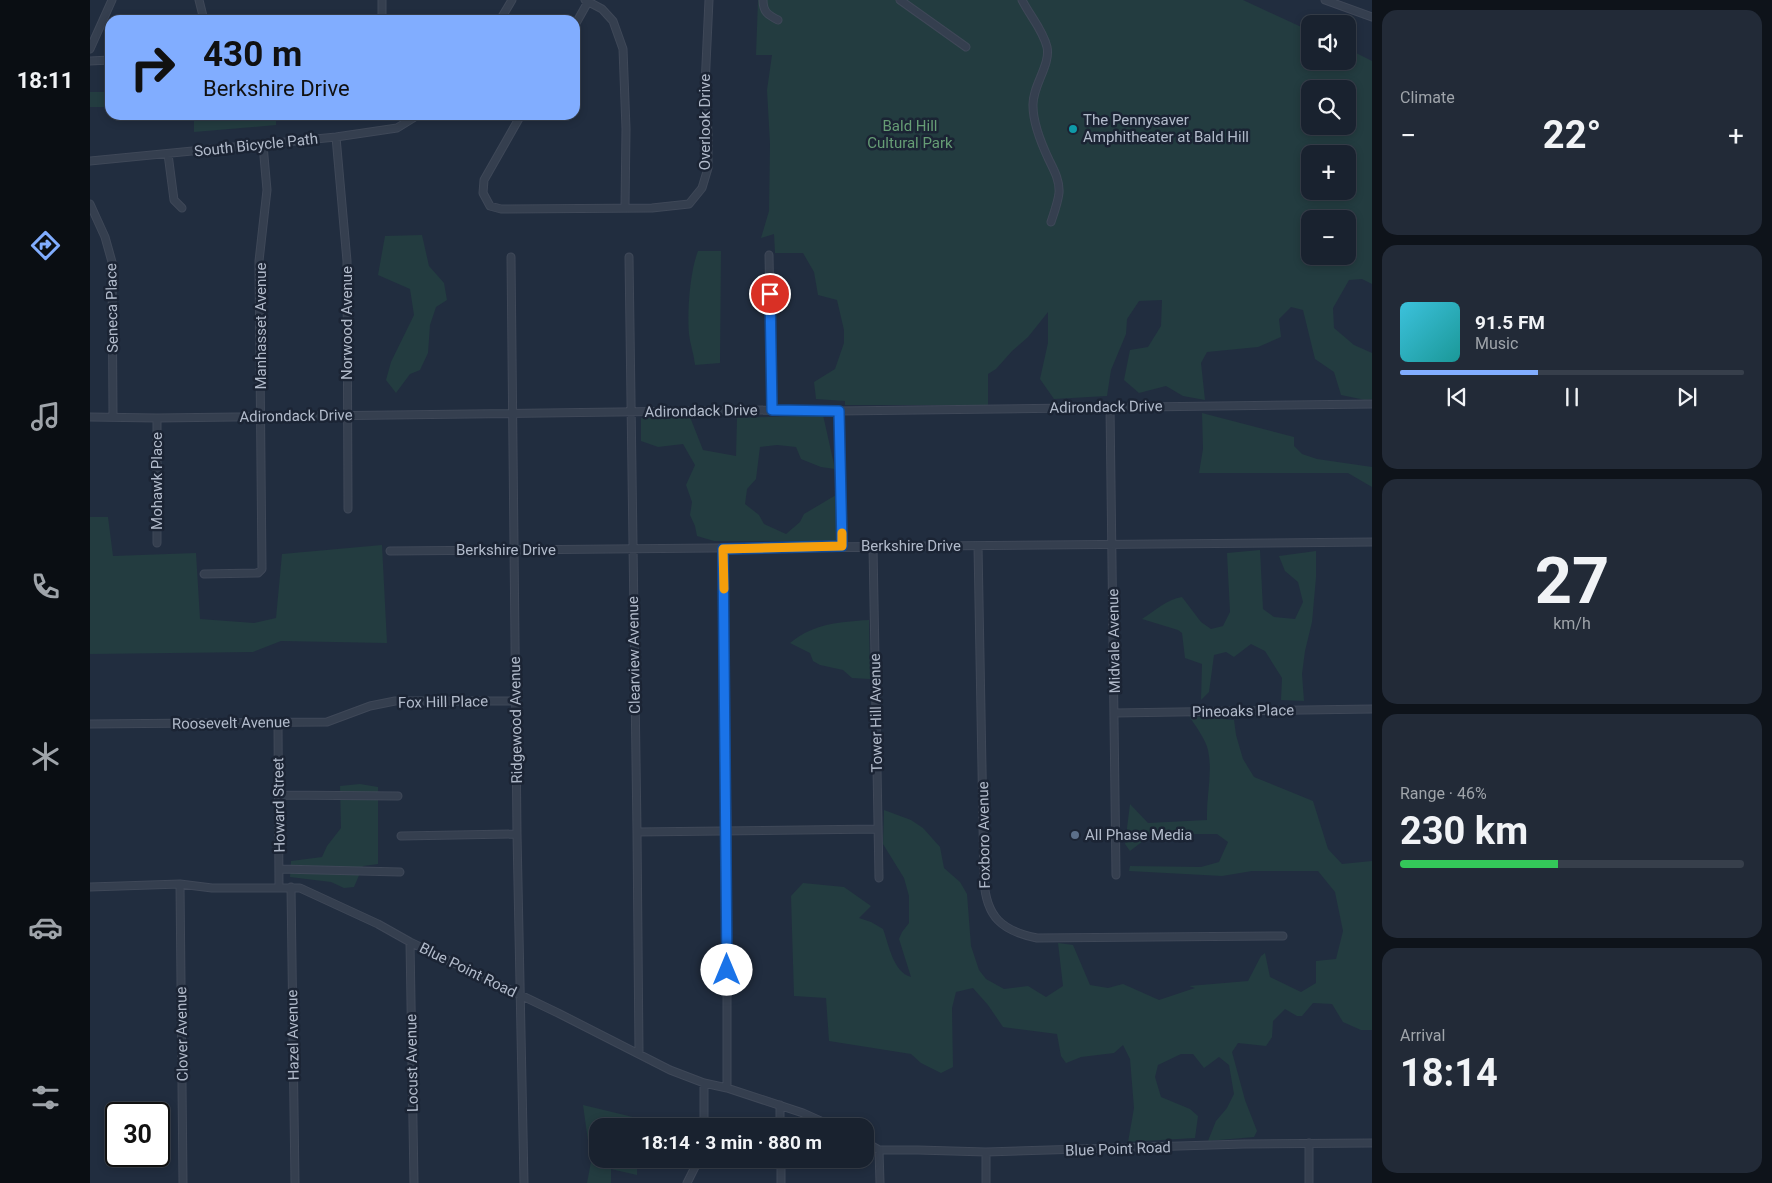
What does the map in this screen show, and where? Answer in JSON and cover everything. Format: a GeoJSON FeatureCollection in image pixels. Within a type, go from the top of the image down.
{"type":"FeatureCollection","features":[{"type":"Feature","properties":{"kind":"street"},"geometry":{"type":"LineString","coordinates":[[105,15],[112,0]]}},
{"type":"Feature","properties":{"kind":"street"},"geometry":{"type":"LineString","coordinates":[[199,0],[203,15]]}},
{"type":"Feature","properties":{"kind":"street"},"geometry":{"type":"LineString","coordinates":[[382,0],[382,15]]}},
{"type":"Feature","properties":{"kind":"street"},"geometry":{"type":"LineString","coordinates":[[503,15],[512,0]]}},
{"type":"Feature","properties":{"kind":"street","name":"Overlook Drive"},"geometry":{"type":"LineString","coordinates":[[518,120],[484,180],[483,193],[490,206],[501,208],[652,208],[689,204],[702,188],[708,168],[705,86],[709,0]]}},
{"type":"Feature","properties":{"kind":"street"},"geometry":{"type":"LineString","coordinates":[[763,0],[765,12],[778,20]]}},
{"type":"Feature","properties":{"kind":"street"},"geometry":{"type":"LineString","coordinates":[[900,0],[966,47]]}},
{"type":"Feature","properties":{"kind":"street"},"geometry":{"type":"LineString","coordinates":[[1022,0],[1047,46],[1048,54],[1033,93],[1032,108],[1036,129],[1058,180],[1059,192],[1051,222]]}},
{"type":"Feature","properties":{"kind":"street"},"geometry":{"type":"LineString","coordinates":[[1325,0],[1372,17]]}},
{"type":"Feature","properties":{"kind":"street"},"geometry":{"type":"LineString","coordinates":[[580,16],[588,1],[602,9],[613,21],[624,49],[625,207]]}},
{"type":"Feature","properties":{"kind":"street"},"geometry":{"type":"LineString","coordinates":[[90,49],[105,16]]}},
{"type":"Feature","properties":{"kind":"street"},"geometry":{"type":"LineString","coordinates":[[90,61],[105,60]]}},
{"type":"Feature","properties":{"kind":"street","name":"South Bicycle Path"},"geometry":{"type":"LineString","coordinates":[[90,161],[336,137],[397,128],[410,120]]}},
{"type":"Feature","properties":{"kind":"street","name":"Norwood Avenue"},"geometry":{"type":"LineString","coordinates":[[336,137],[347,261],[348,509]]}},
{"type":"Feature","properties":{"kind":"street","name":"Manhasset Avenue"},"geometry":{"type":"LineString","coordinates":[[204,574],[258,573],[262,569],[260,261],[267,190],[262,145]]}},
{"type":"Feature","properties":{"kind":"street"},"geometry":{"type":"LineString","coordinates":[[168,154],[174,200],[182,208]]}},
{"type":"Feature","properties":{"kind":"street","name":"Seneca Place"},"geometry":{"type":"LineString","coordinates":[[90,204],[106,236],[112,262],[113,416]]}},
{"type":"Feature","properties":{"kind":"street"},"geometry":{"type":"LineString","coordinates":[[769,255],[772,410]]}},
{"type":"Feature","properties":{"kind":"street","name":"Ridgewood Avenue"},"geometry":{"type":"LineString","coordinates":[[511,257],[524,1183]]}},
{"type":"Feature","properties":{"kind":"street","name":"Clearview Avenue"},"geometry":{"type":"LineString","coordinates":[[629,257],[638,1053]]}},
{"type":"Feature","properties":{"kind":"street","name":"Adirondack Drive"},"geometry":{"type":"LineString","coordinates":[[90,416],[157,418],[1372,404]]}},
{"type":"Feature","properties":{"kind":"street","name":"Midvale Avenue"},"geometry":{"type":"LineString","coordinates":[[1110,407],[1116,875]]}},
{"type":"Feature","properties":{"kind":"street"},"geometry":{"type":"LineString","coordinates":[[839,411],[842,546]]}},
{"type":"Feature","properties":{"kind":"street","name":"Mohawk Place"},"geometry":{"type":"LineString","coordinates":[[157,418],[157,543]]}},
{"type":"Feature","properties":{"kind":"street","name":"Berkshire Drive"},"geometry":{"type":"LineString","coordinates":[[390,551],[1372,542]]}},
{"type":"Feature","properties":{"kind":"street","name":"Foxboro Avenue"},"geometry":{"type":"LineString","coordinates":[[978,546],[984,880],[987,904],[998,921],[1018,934],[1037,938],[1283,936]]}},
{"type":"Feature","properties":{"kind":"street","name":"Tower Hill Avenue"},"geometry":{"type":"LineString","coordinates":[[873,547],[878,878]]}},
{"type":"Feature","properties":{"kind":"street"},"geometry":{"type":"LineString","coordinates":[[723,549],[727,832],[727,1088]]}},
{"type":"Feature","properties":{"kind":"street","name":"Fox Hill Place"},"geometry":{"type":"LineString","coordinates":[[370,706],[395,701],[516,701]]}},
{"type":"Feature","properties":{"kind":"street","name":"Roosevelt Avenue"},"geometry":{"type":"LineString","coordinates":[[90,724],[327,722],[370,706]]}},
{"type":"Feature","properties":{"kind":"street","name":"Pineoaks Place"},"geometry":{"type":"LineString","coordinates":[[1115,713],[1372,709]]}},
{"type":"Feature","properties":{"kind":"street","name":"Howard Street"},"geometry":{"type":"LineString","coordinates":[[278,723],[279,887]]}},
{"type":"Feature","properties":{"kind":"street"},"geometry":{"type":"LineString","coordinates":[[278,795],[398,796]]}},
{"type":"Feature","properties":{"kind":"street"},"geometry":{"type":"LineString","coordinates":[[637,832],[878,829]]}},
{"type":"Feature","properties":{"kind":"street"},"geometry":{"type":"LineString","coordinates":[[402,836],[518,834]]}},
{"type":"Feature","properties":{"kind":"street"},"geometry":{"type":"LineString","coordinates":[[280,868],[400,872]]}},
{"type":"Feature","properties":{"kind":"street","name":"Blue Point Road"},"geometry":{"type":"LineString","coordinates":[[90,888],[180,884],[212,888],[300,888],[378,924],[410,942],[670,1070],[704,1083],[727,1088],[814,1118]]}},
{"type":"Feature","properties":{"kind":"street","name":"Clover Avenue"},"geometry":{"type":"LineString","coordinates":[[180,884],[183,1183]]}},
{"type":"Feature","properties":{"kind":"street","name":"Hazel Avenue"},"geometry":{"type":"LineString","coordinates":[[291,887],[295,1183]]}},
{"type":"Feature","properties":{"kind":"street","name":"Locust Avenue"},"geometry":{"type":"LineString","coordinates":[[410,942],[414,1183]]}},
{"type":"Feature","properties":{"kind":"street"},"geometry":{"type":"LineString","coordinates":[[704,1083],[704,1118]]}},
{"type":"Feature","properties":{"kind":"street"},"geometry":{"type":"LineString","coordinates":[[780,1105],[780,1118]]}},
{"type":"Feature","properties":{"kind":"street"},"geometry":{"type":"LineString","coordinates":[[1309,1143],[1309,1183]]}},
{"type":"Feature","properties":{"kind":"street","name":"Blue Point Road"},"geometry":{"type":"LineString","coordinates":[[874,1147],[879,1150],[986,1152],[1372,1143]]}},
{"type":"Feature","properties":{"kind":"street"},"geometry":{"type":"LineString","coordinates":[[879,1150],[880,1183]]}},
{"type":"Feature","properties":{"kind":"street"},"geometry":{"type":"LineString","coordinates":[[986,1152],[986,1183]]}},
{"type":"Feature","properties":{"kind":"street"},"geometry":{"type":"LineString","coordinates":[[687,1183],[694,1168]]}},
{"type":"Feature","properties":{"kind":"street"},"geometry":{"type":"LineString","coordinates":[[781,1168],[781,1183]]}},
{"type":"Feature","properties":{"kind":"green space","name":"Bald Hill Cultural Park"},"geometry":{"type":"Polygon","coordinates":[[[758,0],[1243,0],[1301,27],[1301,70],[1356,70],[1356,53],[1372,61],[1372,284],[1362,279],[1349,280],[1333,308],[1334,328],[1354,345],[1372,353],[1372,399],[1365,400],[1341,395],[1334,372],[1315,359],[1303,310],[1291,307],[1279,319],[1281,337],[1258,347],[1207,352],[1201,363],[1205,400],[1183,396],[1166,386],[1139,393],[1124,380],[1130,350],[1148,347],[1161,326],[1162,300],[1139,301],[1127,319],[1126,334],[1111,370],[1107,396],[1054,399],[1040,379],[1048,343],[1048,312],[1028,337],[996,369],[988,374],[988,405],[845,405],[845,401],[816,399],[814,382],[835,369],[844,343],[844,330],[837,300],[818,295],[814,272],[803,253],[775,253],[774,234],[761,238],[769,211],[770,144],[767,90],[772,55],[756,55],[758,0]]]}},
{"type":"Feature","properties":{"kind":"green space"},"geometry":{"type":"Polygon","coordinates":[[[90,92],[105,92],[105,107],[90,107],[90,92]]]}},
{"type":"Feature","properties":{"kind":"green space"},"geometry":{"type":"Polygon","coordinates":[[[194,120],[276,120],[276,125],[194,132],[194,120]]]}},
{"type":"Feature","properties":{"kind":"green space"},"geometry":{"type":"Polygon","coordinates":[[[422,235],[429,266],[444,283],[447,300],[436,307],[430,325],[428,353],[420,370],[410,374],[396,393],[386,380],[391,362],[414,315],[410,289],[378,275],[385,236],[422,235]]]}},
{"type":"Feature","properties":{"kind":"green space"},"geometry":{"type":"Polygon","coordinates":[[[698,251],[721,251],[720,363],[695,365],[690,342],[688,325],[689,303],[693,269],[698,251]]]}},
{"type":"Feature","properties":{"kind":"green space"},"geometry":{"type":"Polygon","coordinates":[[[1202,413],[1294,437],[1294,446],[1302,454],[1317,459],[1372,467],[1372,487],[1348,473],[1199,473],[1203,449],[1202,413]]]}},
{"type":"Feature","properties":{"kind":"green space"},"geometry":{"type":"Polygon","coordinates":[[[823,415],[835,469],[821,467],[801,459],[796,447],[777,445],[760,447],[756,479],[747,489],[745,504],[759,515],[764,524],[786,534],[800,522],[804,514],[836,495],[836,541],[714,541],[697,536],[690,515],[692,502],[686,485],[695,465],[683,444],[658,447],[641,441],[641,418],[690,417],[703,450],[736,456],[737,418],[823,415]]]}},
{"type":"Feature","properties":{"kind":"green space"},"geometry":{"type":"Polygon","coordinates":[[[90,517],[108,517],[113,556],[196,553],[200,619],[254,623],[276,618],[282,554],[382,545],[387,643],[281,641],[253,652],[90,654],[90,517]]]}},
{"type":"Feature","properties":{"kind":"green space"},"geometry":{"type":"Polygon","coordinates":[[[1260,550],[1263,609],[1274,617],[1295,619],[1303,602],[1298,582],[1285,571],[1279,556],[1316,551],[1312,622],[1302,674],[1304,701],[1281,700],[1282,678],[1265,651],[1251,644],[1234,657],[1226,652],[1214,655],[1209,692],[1201,700],[1202,664],[1185,658],[1182,633],[1178,630],[1142,619],[1166,603],[1182,597],[1201,622],[1211,629],[1223,626],[1230,612],[1227,553],[1260,550]]]}},
{"type":"Feature","properties":{"kind":"green space"},"geometry":{"type":"Polygon","coordinates":[[[869,620],[870,679],[852,678],[843,670],[820,665],[813,661],[810,653],[790,643],[799,636],[818,627],[869,620]]]}},
{"type":"Feature","properties":{"kind":"green space"},"geometry":{"type":"Polygon","coordinates":[[[1189,716],[1234,720],[1243,759],[1254,777],[1313,801],[1328,849],[1342,864],[1372,861],[1372,1030],[1361,1030],[1343,1022],[1332,1004],[1313,1003],[1302,1016],[1297,1016],[1285,1009],[1273,1021],[1272,1037],[1266,1046],[1238,1043],[1232,1052],[1245,1100],[1257,1131],[1254,1137],[1208,1141],[1216,1121],[1227,1108],[1234,1094],[1229,1065],[1219,1057],[1204,1068],[1193,1054],[1181,1054],[1158,1065],[1155,1077],[1161,1097],[1190,1109],[1198,1116],[1195,1138],[1128,1142],[1134,1108],[1130,1059],[1123,1045],[1114,1053],[1081,1057],[1066,1063],[1061,1056],[1057,1034],[1003,1027],[988,1005],[973,988],[956,992],[952,1008],[953,1067],[941,1073],[921,1063],[911,1054],[829,1041],[826,998],[794,996],[791,896],[803,883],[844,887],[871,906],[859,918],[883,929],[896,964],[900,970],[911,977],[899,939],[909,923],[909,896],[904,878],[883,844],[884,810],[911,820],[923,828],[940,847],[944,868],[960,882],[967,894],[971,946],[979,970],[986,979],[1004,989],[1028,986],[1046,997],[1063,986],[1058,943],[1073,945],[1090,985],[1108,988],[1123,984],[1159,1000],[1195,988],[1189,986],[1248,981],[1261,956],[1265,953],[1270,977],[1301,992],[1316,983],[1316,961],[1336,959],[1343,931],[1335,892],[1318,871],[1252,871],[1222,876],[1129,871],[1130,866],[1201,867],[1219,862],[1228,842],[1217,834],[1152,834],[1130,851],[1125,844],[1130,804],[1148,823],[1207,820],[1210,767],[1208,750],[1203,737],[1189,716]]]}},
{"type":"Feature","properties":{"kind":"green space"},"geometry":{"type":"Polygon","coordinates":[[[360,784],[378,787],[378,864],[363,866],[354,887],[344,888],[331,882],[290,877],[291,861],[322,857],[327,846],[341,828],[340,786],[360,784]]]}},
{"type":"Feature","properties":{"kind":"green space"},"geometry":{"type":"Polygon","coordinates":[[[583,1105],[637,1118],[589,1118],[589,1148],[583,1105]]]}},
{"type":"Feature","properties":{"kind":"green space"},"geometry":{"type":"Polygon","coordinates":[[[590,1168],[637,1168],[637,1175],[611,1169],[611,1183],[587,1183],[590,1168]]]}},
{"type":"Feature","properties":{"kind":"slow traffic"},"geometry":{"type":"LineString","coordinates":[[724,589],[723,549],[842,546],[842,533]]}},
{"type":"Feature","properties":{"kind":"place","name":"The Pennysaver Amphitheater at Bald Hill"},"geometry":{"type":"Point","coordinates":[1073,129]}},
{"type":"Feature","properties":{"kind":"place","name":"All Phase Media"},"geometry":{"type":"Point","coordinates":[1075,835]}},
{"type":"Feature","properties":{"kind":"route"},"geometry":{"type":"LineString","coordinates":[[727,970],[723,549],[842,546],[839,411],[772,410],[770,294]]}}]}
